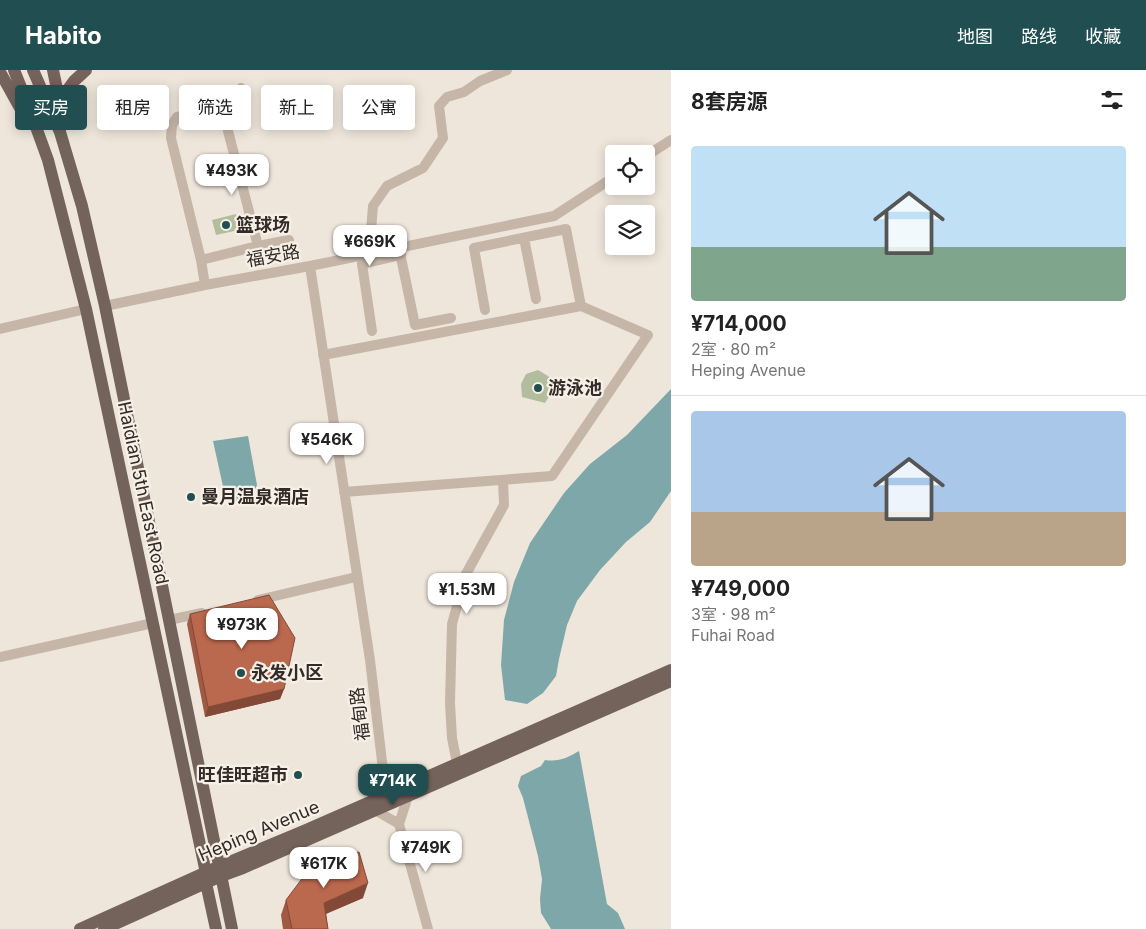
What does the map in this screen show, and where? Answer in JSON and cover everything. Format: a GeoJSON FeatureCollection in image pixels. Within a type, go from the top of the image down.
{"type":"FeatureCollection","features":[{"type":"Feature","properties":{"kind":"main road","name":"Haidian 5th East Road"},"geometry":{"type":"LineString","coordinates":[[14,70],[48,160],[86,309],[216,929]]}},
{"type":"Feature","properties":{"kind":"main road","name":"Haidian 5th East Road"},"geometry":{"type":"LineString","coordinates":[[33,70],[60,132],[82,206],[105,306],[232,929]]}},
{"type":"Feature","properties":{"kind":"main road"},"geometry":{"type":"LineString","coordinates":[[53,70],[56,85]]}},
{"type":"Feature","properties":{"kind":"main road"},"geometry":{"type":"LineString","coordinates":[[71,85],[86,70]]}},
{"type":"Feature","properties":{"kind":"main road"},"geometry":{"type":"LineString","coordinates":[[0,72],[48,160]]}},
{"type":"Feature","properties":{"kind":"main road","name":"Heping Avenue"},"geometry":{"type":"LineString","coordinates":[[104,929],[206,878],[386,795],[671,670]]}},
{"type":"Feature","properties":{"kind":"main road","name":"Heping Avenue"},"geometry":{"type":"LineString","coordinates":[[221,871],[375,810],[668,685]]}},
{"type":"Feature","properties":{"kind":"main road","name":"Heping Avenue"},"geometry":{"type":"LineString","coordinates":[[80,929],[206,878]]}},
{"type":"Feature","properties":{"kind":"street"},"geometry":{"type":"LineString","coordinates":[[354,257],[372,231],[373,206],[387,186],[423,168],[443,138],[439,106],[447,98],[464,92],[480,81],[507,70]]}},
{"type":"Feature","properties":{"kind":"street"},"geometry":{"type":"LineString","coordinates":[[179,117],[172,125],[171,138],[201,260],[205,285]]}},
{"type":"Feature","properties":{"kind":"street"},"geometry":{"type":"LineString","coordinates":[[228,130],[258,246]]}},
{"type":"Feature","properties":{"kind":"street"},"geometry":{"type":"LineString","coordinates":[[655,150],[671,140]]}},
{"type":"Feature","properties":{"kind":"street","name":"福安路"},"geometry":{"type":"LineString","coordinates":[[105,306],[354,257],[400,251],[554,216],[605,184]]}},
{"type":"Feature","properties":{"kind":"street"},"geometry":{"type":"LineString","coordinates":[[485,310],[474,248],[566,229],[581,306]]}},
{"type":"Feature","properties":{"kind":"street"},"geometry":{"type":"LineString","coordinates":[[524,238],[536,299]]}},
{"type":"Feature","properties":{"kind":"street"},"geometry":{"type":"LineString","coordinates":[[201,260],[288,240]]}},
{"type":"Feature","properties":{"kind":"street"},"geometry":{"type":"LineString","coordinates":[[372,330],[362,264],[400,251],[415,325],[451,318]]}},
{"type":"Feature","properties":{"kind":"street","name":"福甸路"},"geometry":{"type":"LineString","coordinates":[[310,266],[370,660],[386,795]]}},
{"type":"Feature","properties":{"kind":"street"},"geometry":{"type":"LineString","coordinates":[[323,355],[581,306],[648,335],[552,476],[344,492]]}},
{"type":"Feature","properties":{"kind":"street"},"geometry":{"type":"LineString","coordinates":[[0,329],[86,309]]}},
{"type":"Feature","properties":{"kind":"street"},"geometry":{"type":"LineString","coordinates":[[457,763],[452,738],[450,703],[452,624],[466,574],[504,505],[503,480]]}},
{"type":"Feature","properties":{"kind":"street"},"geometry":{"type":"LineString","coordinates":[[248,603],[356,577]]}},
{"type":"Feature","properties":{"kind":"street"},"geometry":{"type":"LineString","coordinates":[[169,620],[212,611]]}},
{"type":"Feature","properties":{"kind":"street"},"geometry":{"type":"LineString","coordinates":[[0,657],[153,623]]}},
{"type":"Feature","properties":{"kind":"street"},"geometry":{"type":"LineString","coordinates":[[408,796],[399,824],[428,929]]}},
{"type":"Feature","properties":{"kind":"street"},"geometry":{"type":"LineString","coordinates":[[375,810],[399,824]]}},
{"type":"Feature","properties":{"kind":"green space","name":"篮球场"},"geometry":{"type":"Polygon","coordinates":[[[236,214],[239,230],[216,235],[212,220],[236,214]]]}},
{"type":"Feature","properties":{"kind":"green space","name":"游泳池"},"geometry":{"type":"Polygon","coordinates":[[[538,370],[558,382],[545,403],[522,397],[521,384],[526,374],[538,370]]]}},
{"type":"Feature","properties":{"kind":"water"},"geometry":{"type":"Polygon","coordinates":[[[671,389],[671,491],[650,522],[626,542],[600,570],[577,601],[567,625],[556,676],[543,693],[527,704],[505,700],[501,665],[504,620],[514,582],[530,543],[564,493],[590,464],[627,435],[671,389]]]}},
{"type":"Feature","properties":{"kind":"water"},"geometry":{"type":"Polygon","coordinates":[[[248,436],[257,485],[252,497],[233,502],[224,491],[213,441],[248,436]]]}},
{"type":"Feature","properties":{"kind":"water"},"geometry":{"type":"Polygon","coordinates":[[[579,751],[607,904],[618,913],[625,929],[551,929],[541,913],[542,879],[538,856],[523,798],[518,786],[521,776],[541,766],[545,760],[563,759],[579,751]]]}},
{"type":"Feature","properties":{"kind":"building","name":"永发小区"},"geometry":{"type":"Polygon","coordinates":[[[269,595],[295,638],[284,689],[208,707],[190,614],[269,595]]]}},
{"type":"Feature","properties":{"kind":"building"},"geometry":{"type":"Polygon","coordinates":[[[359,852],[368,883],[324,903],[328,929],[292,929],[286,900],[316,860],[359,852]]]}},
{"type":"Feature","properties":{"kind":"place","name":"篮球场"},"geometry":{"type":"Point","coordinates":[226,225]}},
{"type":"Feature","properties":{"kind":"place","name":"游泳池"},"geometry":{"type":"Point","coordinates":[538,388]}},
{"type":"Feature","properties":{"kind":"place","name":"曼月温泉酒店"},"geometry":{"type":"Point","coordinates":[191,497]}},
{"type":"Feature","properties":{"kind":"place","name":"永发小区"},"geometry":{"type":"Point","coordinates":[241,673]}},
{"type":"Feature","properties":{"kind":"place","name":"旺佳旺超市"},"geometry":{"type":"Point","coordinates":[298,775]}}]}
